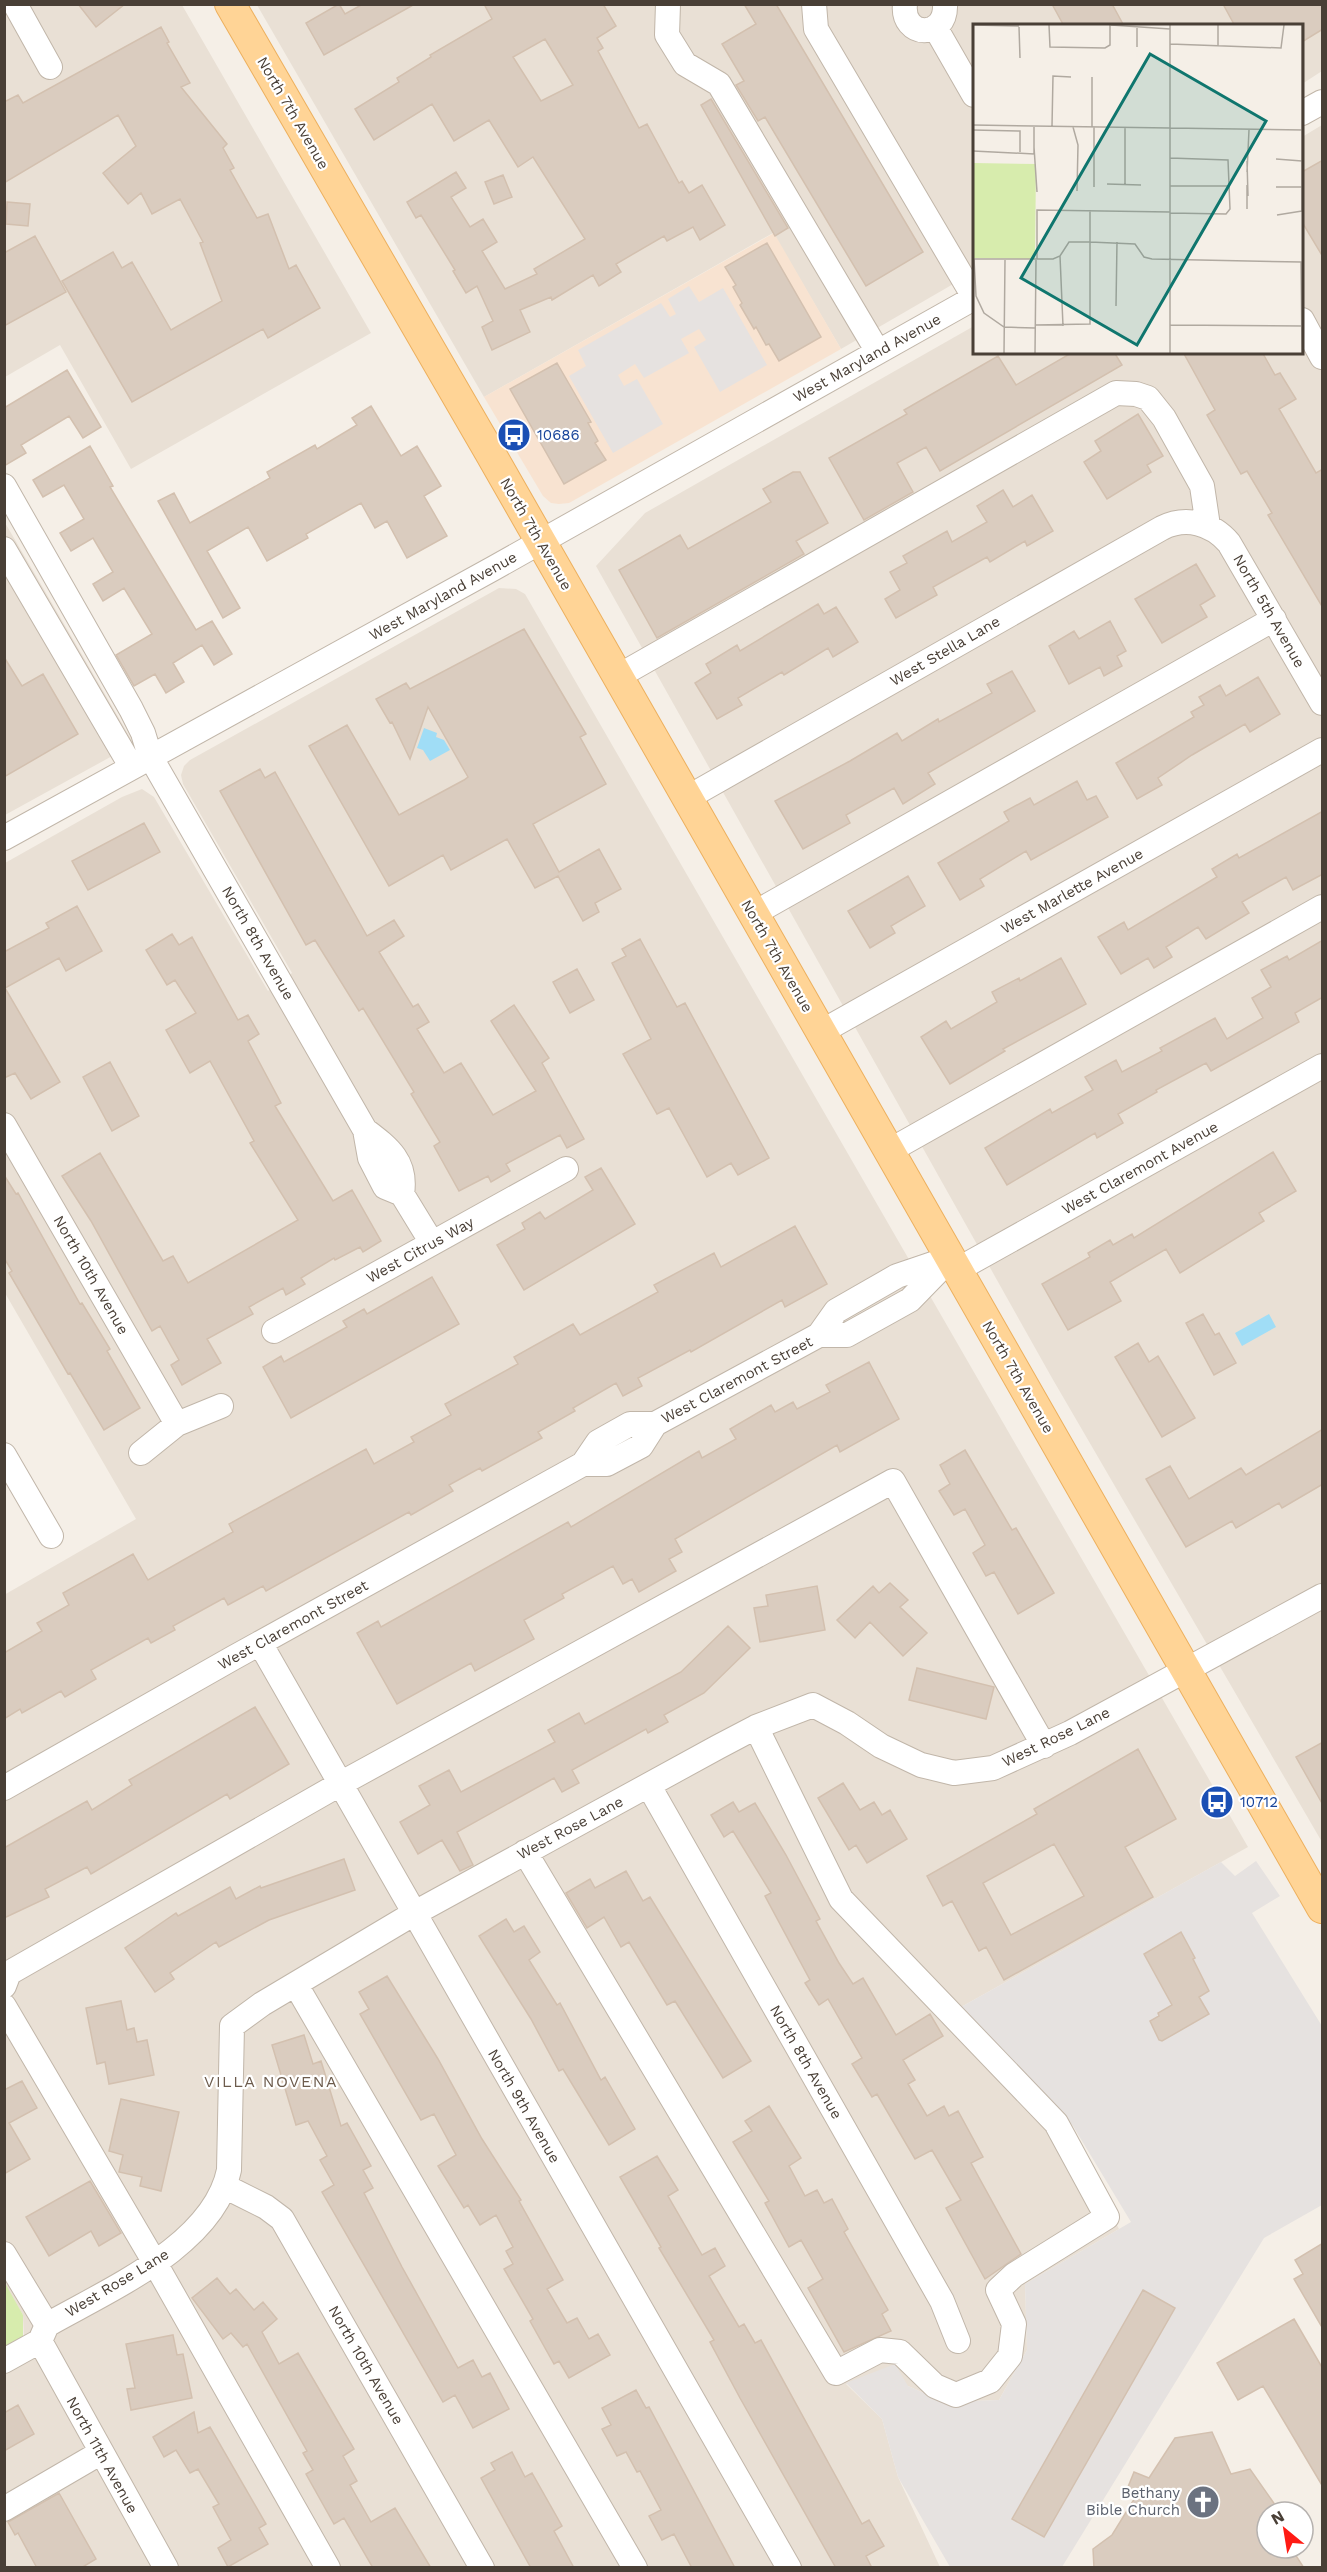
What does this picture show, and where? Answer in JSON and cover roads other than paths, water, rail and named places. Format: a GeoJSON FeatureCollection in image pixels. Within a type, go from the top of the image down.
{"type":"FeatureCollection","features":[{"type":"Feature","properties":{"kind":"main road","name":"North 7th Avenue"},"geometry":{"type":"LineString","coordinates":[[230,4],[541,542],[1323,1908]]}},
{"type":"Feature","properties":{"kind":"street"},"geometry":{"type":"LineString","coordinates":[[15,4],[50,67]]}},
{"type":"Feature","properties":{"kind":"street"},"geometry":{"type":"LineString","coordinates":[[668,4],[667,35],[685,64],[719,84],[878,352]]}},
{"type":"Feature","properties":{"kind":"street"},"geometry":{"type":"LineString","coordinates":[[814,4],[816,29],[973,294]]}},
{"type":"Feature","properties":{"kind":"street"},"geometry":{"type":"LineString","coordinates":[[905,4],[905,16],[913,27],[927,30],[943,20],[945,4]]}},
{"type":"Feature","properties":{"kind":"street"},"geometry":{"type":"LineString","coordinates":[[935,27],[973,92]]}},
{"type":"Feature","properties":{"kind":"street"},"geometry":{"type":"LineString","coordinates":[[1303,112],[1323,102]]}},
{"type":"Feature","properties":{"kind":"street","name":"West Maryland Avenue"},"geometry":{"type":"LineString","coordinates":[[4,838],[541,542],[973,298]]}},
{"type":"Feature","properties":{"kind":"street"},"geometry":{"type":"LineString","coordinates":[[1303,322],[1323,357]]}},
{"type":"Feature","properties":{"kind":"street"},"geometry":{"type":"LineString","coordinates":[[618,677],[1116,393],[1136,394],[1148,399],[1164,418],[1203,486],[1208,526]]}},
{"type":"Feature","properties":{"kind":"street"},"geometry":{"type":"LineString","coordinates":[[4,486],[143,733],[140,761]]}},
{"type":"Feature","properties":{"kind":"street","name":"West Stella Lane"},"geometry":{"type":"LineString","coordinates":[[687,798],[1162,528],[1180,522],[1208,526]]}},
{"type":"Feature","properties":{"kind":"street","name":"North 5th Avenue"},"geometry":{"type":"LineString","coordinates":[[1208,526],[1229,543],[1323,703]]}},
{"type":"Feature","properties":{"kind":"street"},"geometry":{"type":"LineString","coordinates":[[4,549],[140,761]]}},
{"type":"Feature","properties":{"kind":"street"},"geometry":{"type":"LineString","coordinates":[[753,914],[1274,619]]}},
{"type":"Feature","properties":{"kind":"street","name":"West Marlette Avenue"},"geometry":{"type":"LineString","coordinates":[[821,1032],[1323,750]]}},
{"type":"Feature","properties":{"kind":"street","name":"North 8th Avenue"},"geometry":{"type":"LineString","coordinates":[[140,761],[365,1130],[389,1148],[404,1177],[402,1194],[432,1243]]}},
{"type":"Feature","properties":{"kind":"street"},"geometry":{"type":"LineString","coordinates":[[889,1151],[1323,907]]}},
{"type":"Feature","properties":{"kind":"street","name":"West Claremont Avenue"},"geometry":{"type":"LineString","coordinates":[[953,1264],[1323,1066]]}},
{"type":"Feature","properties":{"kind":"street","name":"North 10th Avenue"},"geometry":{"type":"LineString","coordinates":[[4,1125],[177,1424]]}},
{"type":"Feature","properties":{"kind":"street","name":"West Citrus Way"},"geometry":{"type":"LineString","coordinates":[[274,1331],[566,1169]]}},
{"type":"Feature","properties":{"kind":"street","name":"West Claremont Street"},"geometry":{"type":"LineString","coordinates":[[4,1788],[583,1464],[598,1442],[630,1424],[655,1424],[819,1335],[836,1311],[897,1276],[953,1264]]}},
{"type":"Feature","properties":{"kind":"street","name":"West Claremont Street"},"geometry":{"type":"LineString","coordinates":[[819,1335],[847,1335],[864,1326],[910,1300],[953,1264]]}},
{"type":"Feature","properties":{"kind":"street"},"geometry":{"type":"LineString","coordinates":[[851,1303],[864,1326]]}},
{"type":"Feature","properties":{"kind":"street"},"geometry":{"type":"LineString","coordinates":[[141,1453],[177,1424],[221,1406]]}},
{"type":"Feature","properties":{"kind":"street"},"geometry":{"type":"LineString","coordinates":[[4,1455],[51,1536]]}},
{"type":"Feature","properties":{"kind":"street"},"geometry":{"type":"LineString","coordinates":[[4,1986],[9,1973],[340,1784],[893,1480],[1044,1746]]}},
{"type":"Feature","properties":{"kind":"street","name":"West Rose Lane"},"geometry":{"type":"LineString","coordinates":[[4,2361],[155,2263],[200,2226],[226,2187],[229,2170],[232,2026],[262,2004],[413,1914],[756,1727],[813,1705],[847,1723],[880,1746],[921,1765],[954,1773],[993,1768],[1044,1746],[1323,1596]]}},
{"type":"Feature","properties":{"kind":"street","name":"North 9th Avenue"},"geometry":{"type":"LineString","coordinates":[[260,1643],[789,2568]]}},
{"type":"Feature","properties":{"kind":"street"},"geometry":{"type":"LineString","coordinates":[[525,1852],[836,2373],[880,2350],[900,2352],[935,2386],[956,2394],[990,2381],[1010,2356],[1014,2324],[998,2290],[1014,2275],[1107,2217],[1056,2123],[841,1899],[756,1727]]}},
{"type":"Feature","properties":{"kind":"street","name":"North 8th Avenue"},"geometry":{"type":"LineString","coordinates":[[650,1786],[942,2301],[958,2341]]}},
{"type":"Feature","properties":{"kind":"street"},"geometry":{"type":"LineString","coordinates":[[296,1985],[634,2568]]}},
{"type":"Feature","properties":{"kind":"street"},"geometry":{"type":"LineString","coordinates":[[4,2006],[155,2263],[328,2568]]}},
{"type":"Feature","properties":{"kind":"street","name":"North 10th Avenue"},"geometry":{"type":"LineString","coordinates":[[226,2187],[266,2207],[282,2219],[482,2568]]}},
{"type":"Feature","properties":{"kind":"street","name":"North 11th Avenue"},"geometry":{"type":"LineString","coordinates":[[4,2254],[100,2453],[166,2568]]}},
{"type":"Feature","properties":{"kind":"street"},"geometry":{"type":"LineString","coordinates":[[4,2509],[100,2453]]}},
{"type":"Feature","properties":{"kind":"water"},"geometry":{"type":"Polygon","coordinates":[[[424,728],[437,733],[436,737],[444,740],[450,750],[430,761],[423,750],[417,748],[424,728]]]}},
{"type":"Feature","properties":{"kind":"water"},"geometry":{"type":"Polygon","coordinates":[[[1269,1314],[1276,1327],[1242,1346],[1235,1333],[1269,1314]]]}},
{"type":"Feature","properties":{"kind":"place","name":"10686"},"geometry":{"type":"Point","coordinates":[514,435]}},
{"type":"Feature","properties":{"kind":"place","name":"10712"},"geometry":{"type":"Point","coordinates":[1217,1802]}},
{"type":"Feature","properties":{"kind":"place","name":"Bethany Bible Church"},"geometry":{"type":"Point","coordinates":[1203,2502]}},
{"type":"Feature","properties":{"kind":"district","name":"VILLA NOVENA"},"geometry":{"type":"Point","coordinates":[271,2081]}}]}
